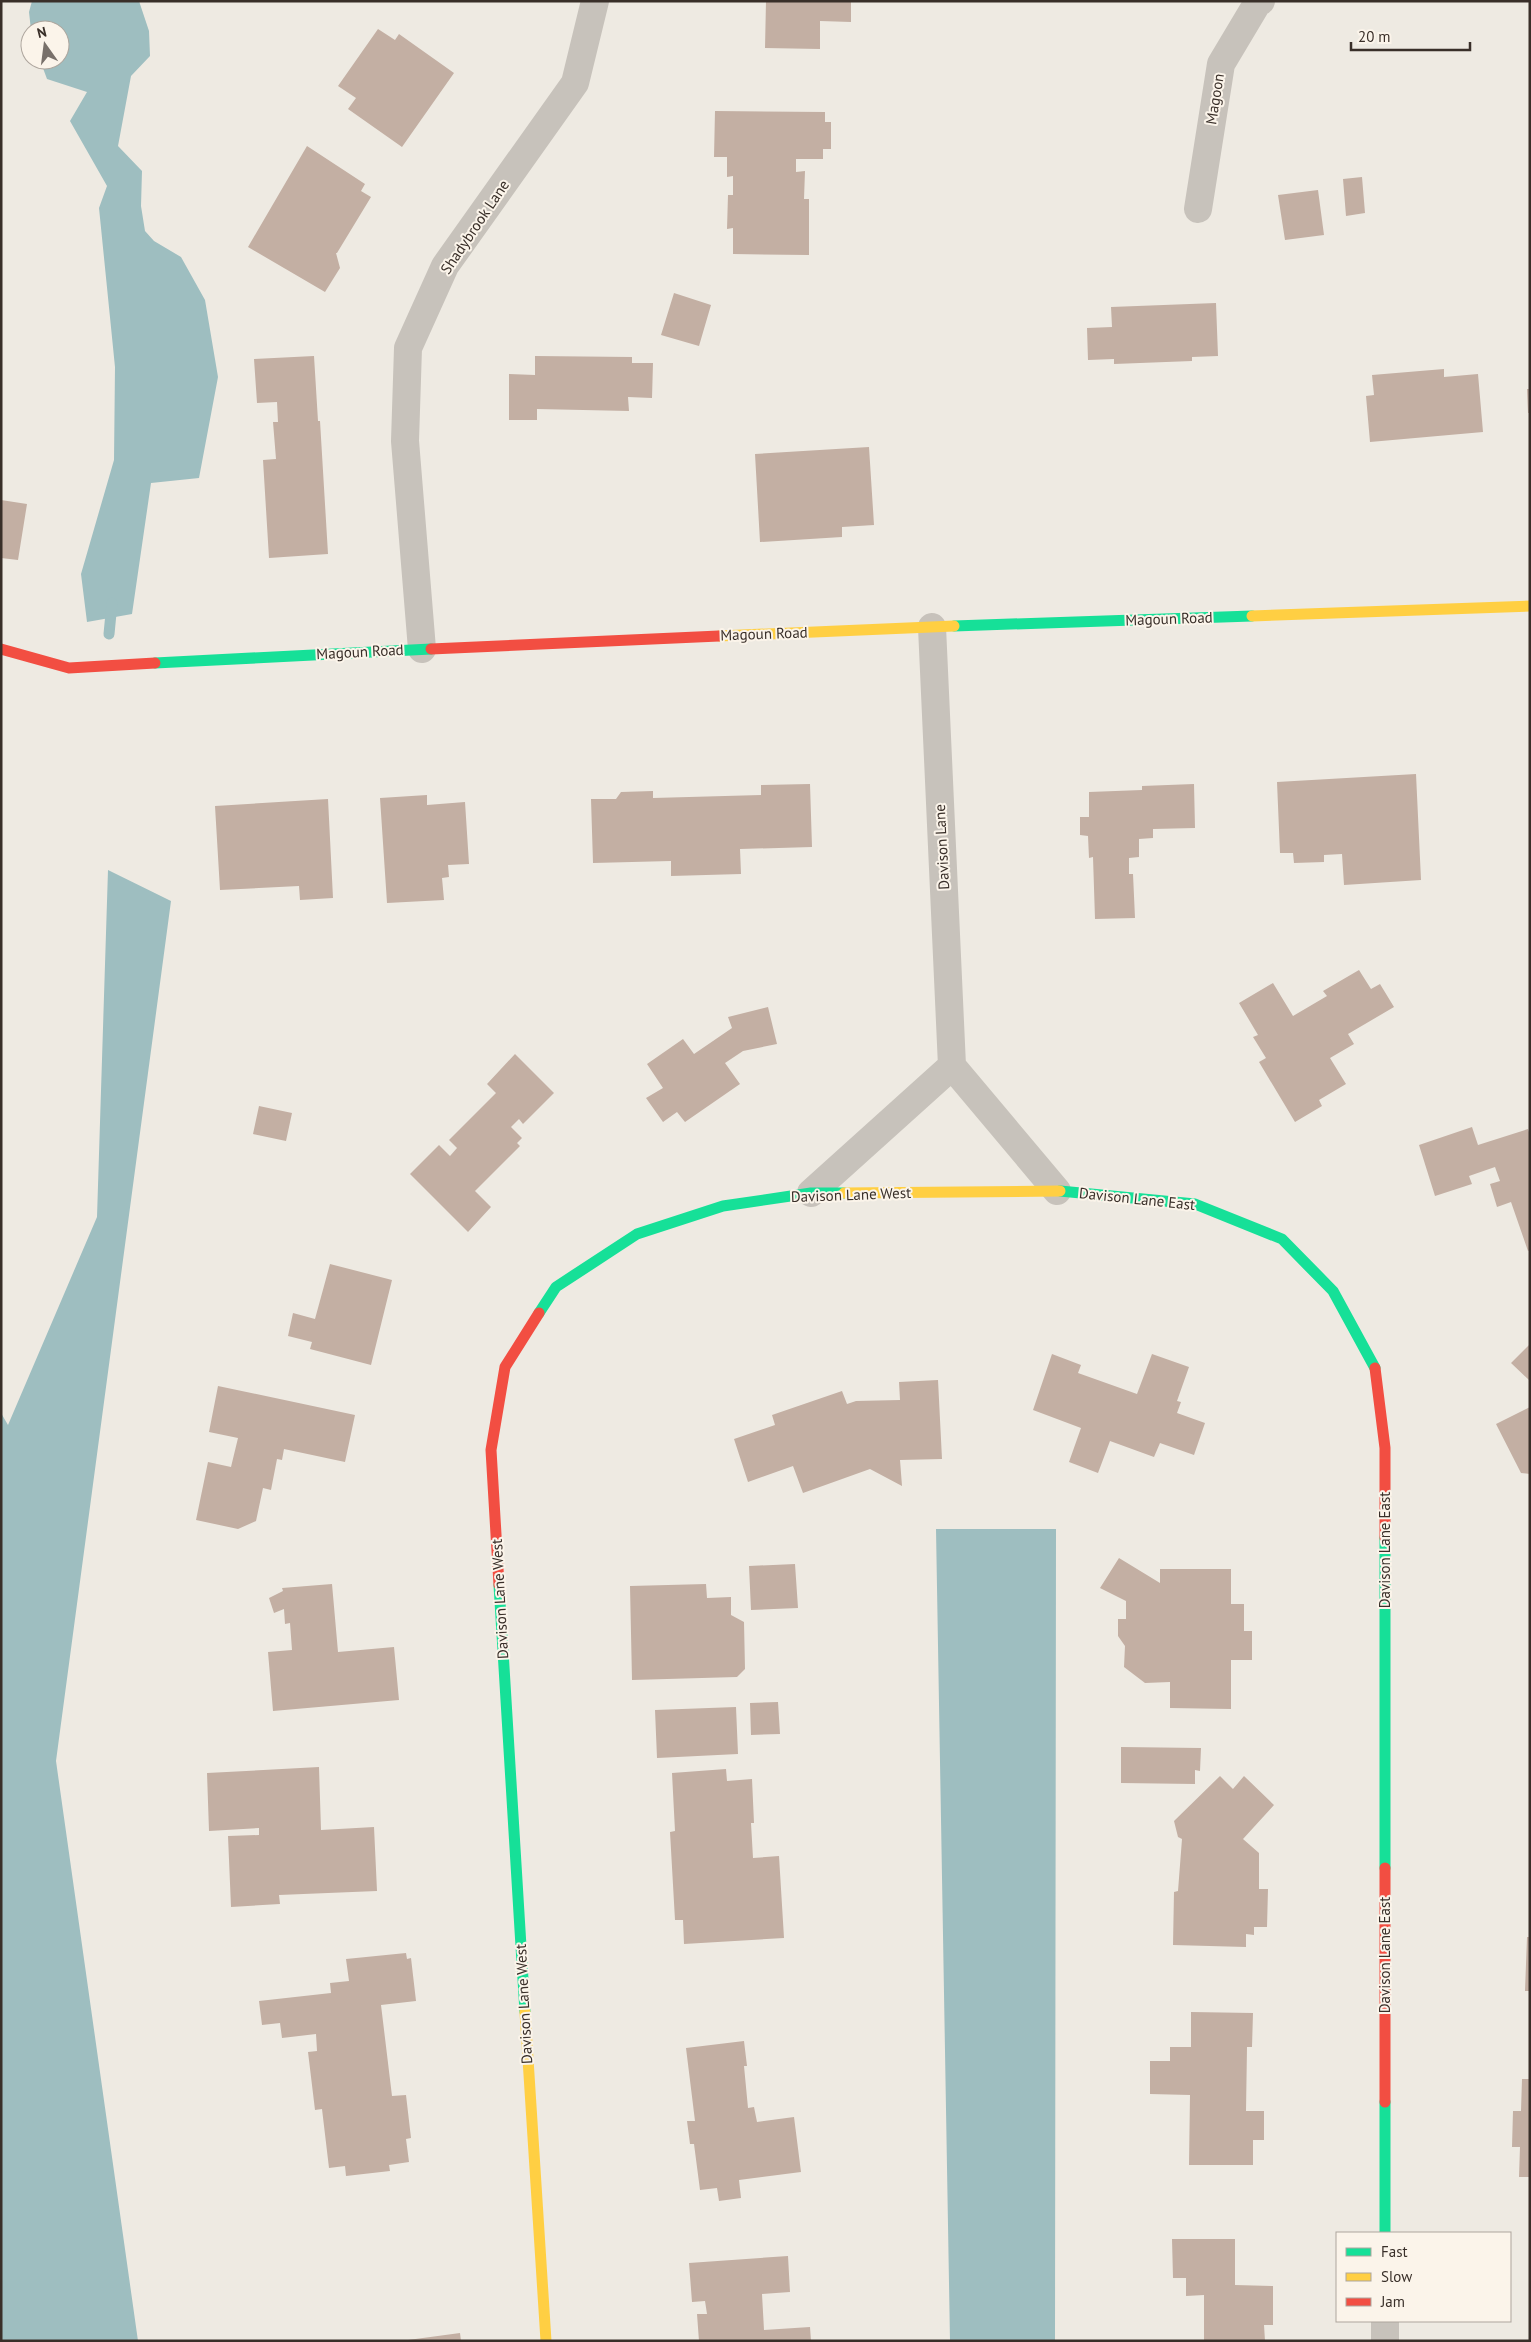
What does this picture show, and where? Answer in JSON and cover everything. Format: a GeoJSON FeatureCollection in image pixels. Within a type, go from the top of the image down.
{"type":"FeatureCollection","features":[{"type":"Feature","properties":{"kind":"street","name":"Shadybrook Lane"},"geometry":{"type":"LineString","coordinates":[[422,649],[405,441],[408,348],[445,266],[575,83],[595,1]]}},
{"type":"Feature","properties":{"kind":"street","name":"Magoon"},"geometry":{"type":"LineString","coordinates":[[1198,209],[1221,64],[1258,2],[1261,1]]}},
{"type":"Feature","properties":{"kind":"street","name":"Magoun Road"},"geometry":{"type":"LineString","coordinates":[[1,649],[69,668],[422,649],[932,627],[1530,606]]}},
{"type":"Feature","properties":{"kind":"street","name":"Davison Lane"},"geometry":{"type":"LineString","coordinates":[[932,627],[952,1066]]}},
{"type":"Feature","properties":{"kind":"street"},"geometry":{"type":"LineString","coordinates":[[810,1193],[952,1066],[1057,1191]]}},
{"type":"Feature","properties":{"kind":"street","name":"Davison Lane East"},"geometry":{"type":"LineString","coordinates":[[949,1192],[1057,1191],[1195,1204],[1282,1240],[1333,1291],[1374,1364],[1385,1448],[1385,2232]]}},
{"type":"Feature","properties":{"kind":"street","name":"Davison Lane West"},"geometry":{"type":"LineString","coordinates":[[546,2341],[491,1450],[505,1367],[556,1286],[637,1234],[723,1206],[810,1193],[949,1192]]}},
{"type":"Feature","properties":{"kind":"street"},"geometry":{"type":"LineString","coordinates":[[1385,2322],[1385,2341]]}},
{"type":"Feature","properties":{"kind":"water"},"geometry":{"type":"Polygon","coordinates":[[[32,1],[139,1],[149,31],[150,56],[131,76],[118,146],[142,171],[141,206],[145,231],[154,241],[181,257],[205,300],[218,377],[199,478],[151,483],[132,614],[87,622],[81,574],[114,460],[115,367],[99,208],[107,186],[70,121],[87,92],[47,79],[44,70],[70,70],[70,20],[30,20],[29,12],[32,1]]]}},
{"type":"Feature","properties":{"kind":"water"},"geometry":{"type":"Polygon","coordinates":[[[108,870],[171,901],[56,1761],[138,2341],[1,2341],[1,1413],[8,1425],[97,1217],[108,870]]]}},
{"type":"Feature","properties":{"kind":"water"},"geometry":{"type":"Polygon","coordinates":[[[936,1529],[1056,1529],[1055,2341],[950,2341],[936,1529]]]}},
{"type":"Feature","properties":{"kind":"building"},"geometry":{"type":"Polygon","coordinates":[[[766,1],[851,1],[851,22],[820,21],[820,49],[765,48],[766,1]]]}},
{"type":"Feature","properties":{"kind":"building"},"geometry":{"type":"Polygon","coordinates":[[[378,29],[395,40],[399,34],[454,73],[402,147],[348,109],[356,98],[338,86],[378,29]]]}},
{"type":"Feature","properties":{"kind":"building"},"geometry":{"type":"Polygon","coordinates":[[[715,111],[825,112],[825,122],[831,122],[831,149],[823,149],[823,159],[796,159],[796,172],[805,171],[804,199],[809,199],[809,255],[733,254],[733,228],[727,229],[728,195],[733,195],[733,176],[727,177],[727,157],[714,157],[715,111]]]}},
{"type":"Feature","properties":{"kind":"building"},"geometry":{"type":"Polygon","coordinates":[[[307,146],[365,184],[361,191],[371,197],[336,253],[340,268],[325,292],[248,247],[307,146]]]}},
{"type":"Feature","properties":{"kind":"building"},"geometry":{"type":"Polygon","coordinates":[[[1362,177],[1365,213],[1346,216],[1343,179],[1362,177]]]}},
{"type":"Feature","properties":{"kind":"building"},"geometry":{"type":"Polygon","coordinates":[[[1318,190],[1324,235],[1285,240],[1278,195],[1318,190]]]}},
{"type":"Feature","properties":{"kind":"building"},"geometry":{"type":"Polygon","coordinates":[[[674,293],[711,305],[699,346],[661,335],[674,293]]]}},
{"type":"Feature","properties":{"kind":"building"},"geometry":{"type":"Polygon","coordinates":[[[1216,303],[1218,356],[1192,357],[1192,361],[1114,364],[1114,359],[1088,360],[1087,328],[1112,327],[1111,307],[1216,303]]]}},
{"type":"Feature","properties":{"kind":"building"},"geometry":{"type":"Polygon","coordinates":[[[314,356],[328,554],[269,558],[263,460],[276,459],[273,422],[278,422],[277,402],[257,403],[254,359],[314,356]]]}},
{"type":"Feature","properties":{"kind":"building"},"geometry":{"type":"Polygon","coordinates":[[[535,356],[632,357],[632,363],[653,363],[652,398],[628,397],[629,411],[537,409],[537,420],[509,420],[509,374],[535,375],[535,356]]]}},
{"type":"Feature","properties":{"kind":"building"},"geometry":{"type":"Polygon","coordinates":[[[1444,369],[1444,377],[1478,374],[1483,432],[1370,442],[1366,396],[1374,395],[1372,375],[1444,369]]]}},
{"type":"Feature","properties":{"kind":"building"},"geometry":{"type":"Polygon","coordinates":[[[1527,389],[1530,389],[1530,413],[1528,413],[1527,389]]]}},
{"type":"Feature","properties":{"kind":"building"},"geometry":{"type":"Polygon","coordinates":[[[869,447],[874,525],[842,527],[842,537],[760,542],[755,454],[869,447]]]}},
{"type":"Feature","properties":{"kind":"building"},"geometry":{"type":"Polygon","coordinates":[[[1,500],[27,504],[18,560],[1,558],[1,500]]]}},
{"type":"Feature","properties":{"kind":"building"},"geometry":{"type":"Polygon","coordinates":[[[1416,774],[1421,880],[1344,885],[1342,854],[1324,855],[1324,862],[1294,863],[1293,853],[1280,853],[1277,782],[1416,774]]]}},
{"type":"Feature","properties":{"kind":"building"},"geometry":{"type":"Polygon","coordinates":[[[810,784],[812,847],[740,849],[741,874],[671,876],[671,861],[593,863],[591,799],[616,799],[621,792],[653,791],[653,798],[761,795],[761,785],[810,784]]]}},
{"type":"Feature","properties":{"kind":"building"},"geometry":{"type":"Polygon","coordinates":[[[1194,784],[1195,828],[1153,829],[1153,838],[1139,839],[1139,857],[1129,858],[1129,874],[1133,874],[1135,918],[1095,919],[1093,857],[1089,858],[1088,836],[1080,835],[1080,817],[1089,817],[1089,792],[1142,790],[1142,786],[1194,784]]]}},
{"type":"Feature","properties":{"kind":"building"},"geometry":{"type":"Polygon","coordinates":[[[427,795],[427,805],[465,802],[469,864],[448,865],[449,877],[442,878],[444,900],[387,903],[380,798],[427,795]]]}},
{"type":"Feature","properties":{"kind":"building"},"geometry":{"type":"Polygon","coordinates":[[[328,799],[333,898],[300,900],[299,886],[220,890],[215,806],[328,799]]]}},
{"type":"Feature","properties":{"kind":"building"},"geometry":{"type":"Polygon","coordinates":[[[1359,970],[1371,989],[1380,984],[1394,1007],[1348,1034],[1354,1044],[1330,1058],[1346,1084],[1319,1100],[1322,1106],[1295,1122],[1259,1062],[1266,1058],[1253,1037],[1258,1035],[1239,1003],[1273,983],[1293,1016],[1327,996],[1323,991],[1359,970]]]}},
{"type":"Feature","properties":{"kind":"building"},"geometry":{"type":"Polygon","coordinates":[[[768,1007],[777,1044],[743,1051],[725,1063],[740,1084],[685,1122],[677,1112],[663,1122],[646,1098],[663,1088],[647,1064],[683,1039],[694,1054],[732,1028],[728,1017],[768,1007]]]}},
{"type":"Feature","properties":{"kind":"building"},"geometry":{"type":"Polygon","coordinates":[[[515,1054],[554,1093],[523,1124],[519,1119],[511,1127],[522,1138],[517,1143],[520,1146],[475,1191],[491,1207],[468,1232],[410,1174],[439,1145],[450,1156],[457,1148],[449,1140],[496,1093],[487,1084],[515,1054]]]}},
{"type":"Feature","properties":{"kind":"building"},"geometry":{"type":"Polygon","coordinates":[[[259,1106],[292,1113],[286,1141],[253,1134],[259,1106]]]}},
{"type":"Feature","properties":{"kind":"building"},"geometry":{"type":"Polygon","coordinates":[[[1472,1127],[1478,1145],[1528,1129],[1530,1135],[1530,1250],[1528,1251],[1511,1202],[1497,1207],[1490,1184],[1500,1181],[1495,1167],[1469,1176],[1472,1184],[1435,1196],[1419,1145],[1472,1127]]]}},
{"type":"Feature","properties":{"kind":"building"},"geometry":{"type":"Polygon","coordinates":[[[330,1264],[392,1280],[371,1365],[310,1349],[312,1342],[288,1336],[293,1313],[315,1319],[330,1264]]]}},
{"type":"Feature","properties":{"kind":"building"},"geometry":{"type":"Polygon","coordinates":[[[1530,1344],[1530,1381],[1511,1363],[1530,1344]]]}},
{"type":"Feature","properties":{"kind":"building"},"geometry":{"type":"Polygon","coordinates":[[[1052,1354],[1081,1365],[1078,1373],[1137,1394],[1152,1354],[1189,1367],[1177,1401],[1181,1402],[1177,1413],[1205,1423],[1194,1455],[1160,1443],[1154,1457],[1110,1441],[1098,1473],[1069,1462],[1081,1428],[1033,1410],[1052,1354]]]}},
{"type":"Feature","properties":{"kind":"building"},"geometry":{"type":"Polygon","coordinates":[[[938,1380],[942,1459],[900,1460],[902,1486],[870,1469],[803,1493],[793,1466],[748,1482],[734,1439],[775,1425],[772,1415],[842,1391],[847,1404],[856,1401],[900,1400],[899,1382],[938,1380]]]}},
{"type":"Feature","properties":{"kind":"building"},"geometry":{"type":"Polygon","coordinates":[[[218,1386],[355,1415],[345,1462],[284,1449],[282,1460],[277,1459],[271,1490],[263,1488],[256,1521],[238,1529],[196,1520],[208,1462],[231,1467],[238,1438],[209,1432],[218,1386]]]}},
{"type":"Feature","properties":{"kind":"building"},"geometry":{"type":"Polygon","coordinates":[[[1530,1407],[1530,1474],[1521,1473],[1496,1424],[1530,1407]]]}},
{"type":"Feature","properties":{"kind":"building"},"geometry":{"type":"Polygon","coordinates":[[[1119,1558],[1160,1583],[1160,1569],[1231,1569],[1231,1604],[1244,1604],[1244,1631],[1252,1631],[1252,1660],[1231,1660],[1231,1709],[1170,1708],[1170,1682],[1145,1683],[1124,1667],[1125,1646],[1118,1636],[1118,1619],[1126,1619],[1126,1601],[1100,1588],[1119,1558]]]}},
{"type":"Feature","properties":{"kind":"building"},"geometry":{"type":"Polygon","coordinates":[[[795,1564],[798,1608],[751,1610],[749,1566],[795,1564]]]}},
{"type":"Feature","properties":{"kind":"building"},"geometry":{"type":"Polygon","coordinates":[[[332,1584],[338,1652],[394,1647],[399,1700],[273,1711],[268,1652],[292,1650],[290,1623],[285,1624],[284,1609],[274,1613],[269,1598],[283,1591],[282,1588],[332,1584]]]}},
{"type":"Feature","properties":{"kind":"building"},"geometry":{"type":"Polygon","coordinates":[[[706,1584],[707,1598],[731,1597],[731,1615],[744,1622],[745,1669],[737,1677],[632,1680],[630,1586],[706,1584]]]}},
{"type":"Feature","properties":{"kind":"building"},"geometry":{"type":"Polygon","coordinates":[[[778,1702],[780,1734],[751,1735],[750,1703],[778,1702]]]}},
{"type":"Feature","properties":{"kind":"building"},"geometry":{"type":"Polygon","coordinates":[[[736,1707],[738,1754],[657,1758],[655,1710],[736,1707]]]}},
{"type":"Feature","properties":{"kind":"building"},"geometry":{"type":"Polygon","coordinates":[[[1121,1747],[1201,1748],[1200,1771],[1195,1770],[1195,1784],[1121,1783],[1121,1747]]]}},
{"type":"Feature","properties":{"kind":"building"},"geometry":{"type":"Polygon","coordinates":[[[319,1767],[321,1830],[374,1827],[377,1891],[279,1895],[280,1904],[231,1907],[228,1836],[259,1835],[259,1828],[209,1831],[207,1773],[319,1767]]]}},
{"type":"Feature","properties":{"kind":"building"},"geometry":{"type":"Polygon","coordinates":[[[726,1769],[727,1781],[752,1779],[754,1823],[751,1823],[753,1858],[779,1856],[784,1938],[684,1944],[683,1920],[675,1920],[670,1832],[675,1831],[672,1773],[726,1769]]]}},
{"type":"Feature","properties":{"kind":"building"},"geometry":{"type":"Polygon","coordinates":[[[1220,1776],[1233,1789],[1244,1776],[1274,1805],[1243,1839],[1259,1853],[1259,1889],[1268,1889],[1267,1927],[1254,1927],[1254,1935],[1246,1934],[1246,1947],[1173,1945],[1174,1892],[1178,1891],[1182,1839],[1178,1837],[1174,1821],[1220,1776]]]}},
{"type":"Feature","properties":{"kind":"building"},"geometry":{"type":"Polygon","coordinates":[[[1527,1937],[1530,1937],[1530,1991],[1525,1991],[1527,1937]]]}},
{"type":"Feature","properties":{"kind":"building"},"geometry":{"type":"Polygon","coordinates":[[[406,1953],[407,1959],[411,1958],[416,2001],[381,2005],[392,2096],[406,2095],[411,2138],[406,2139],[409,2162],[389,2165],[390,2171],[346,2176],[345,2166],[329,2168],[322,2109],[315,2110],[308,2052],[317,2051],[316,2034],[282,2038],[280,2023],[262,2025],[259,2001],[331,1993],[330,1983],[349,1981],[346,1959],[406,1953]]]}},
{"type":"Feature","properties":{"kind":"building"},"geometry":{"type":"Polygon","coordinates":[[[1191,2012],[1253,2013],[1252,2047],[1247,2047],[1246,2111],[1264,2111],[1264,2140],[1253,2140],[1253,2165],[1189,2165],[1190,2095],[1150,2094],[1150,2061],[1170,2061],[1170,2047],[1191,2047],[1191,2012]]]}},
{"type":"Feature","properties":{"kind":"building"},"geometry":{"type":"Polygon","coordinates":[[[744,2041],[747,2066],[744,2066],[748,2108],[754,2107],[757,2122],[794,2117],[801,2172],[739,2180],[741,2198],[719,2201],[717,2188],[700,2190],[694,2144],[690,2144],[687,2121],[695,2121],[686,2048],[744,2041]]]}},
{"type":"Feature","properties":{"kind":"building"},"geometry":{"type":"Polygon","coordinates":[[[1522,2079],[1530,2079],[1530,2177],[1519,2177],[1520,2147],[1512,2147],[1513,2111],[1521,2111],[1522,2079]]]}},
{"type":"Feature","properties":{"kind":"building"},"geometry":{"type":"Polygon","coordinates":[[[1172,2239],[1235,2239],[1235,2285],[1273,2286],[1273,2325],[1264,2325],[1265,2341],[1204,2341],[1204,2295],[1186,2296],[1186,2278],[1173,2278],[1172,2239]]]}},
{"type":"Feature","properties":{"kind":"building"},"geometry":{"type":"Polygon","coordinates":[[[788,2256],[790,2292],[762,2294],[764,2330],[810,2327],[811,2341],[699,2341],[697,2314],[707,2314],[705,2301],[692,2302],[689,2263],[788,2256]]]}},
{"type":"Feature","properties":{"kind":"building"},"geometry":{"type":"Polygon","coordinates":[[[460,2333],[461,2341],[408,2341],[408,2340],[460,2333]]]}},
{"type":"Feature","properties":{"kind":"waterway"},"geometry":{"type":"LineString","coordinates":[[109,634],[112,603]]}},
{"type":"Feature","properties":{"kind":"traffic: fast"},"geometry":{"type":"LineString","coordinates":[[954,626],[1252,616]]}},
{"type":"Feature","properties":{"kind":"traffic: fast"},"geometry":{"type":"LineString","coordinates":[[155,663],[431,649]]}},
{"type":"Feature","properties":{"kind":"traffic: fast"},"geometry":{"type":"LineString","coordinates":[[1060,1191],[1195,1204],[1282,1239],[1333,1291],[1375,1368]]}},
{"type":"Feature","properties":{"kind":"traffic: fast"},"geometry":{"type":"LineString","coordinates":[[539,1313],[556,1287],[637,1234],[723,1206],[811,1193],[844,1193]]}},
{"type":"Feature","properties":{"kind":"traffic: fast"},"geometry":{"type":"LineString","coordinates":[[1385,1538],[1385,1868]]}},
{"type":"Feature","properties":{"kind":"traffic: fast"},"geometry":{"type":"LineString","coordinates":[[499,1585],[525,2012]]}},
{"type":"Feature","properties":{"kind":"traffic: fast"},"geometry":{"type":"LineString","coordinates":[[1385,2102],[1385,2232]]}},
{"type":"Feature","properties":{"kind":"traffic: slow"},"geometry":{"type":"LineString","coordinates":[[1252,616],[1530,606]]}},
{"type":"Feature","properties":{"kind":"traffic: slow"},"geometry":{"type":"LineString","coordinates":[[719,636],[954,626]]}},
{"type":"Feature","properties":{"kind":"traffic: slow"},"geometry":{"type":"LineString","coordinates":[[844,1193],[1060,1191]]}},
{"type":"Feature","properties":{"kind":"traffic: slow"},"geometry":{"type":"LineString","coordinates":[[525,2012],[546,2341]]}},
{"type":"Feature","properties":{"kind":"traffic: jam"},"geometry":{"type":"LineString","coordinates":[[431,649],[719,636]]}},
{"type":"Feature","properties":{"kind":"traffic: jam"},"geometry":{"type":"LineString","coordinates":[[1,649],[69,668],[155,663]]}},
{"type":"Feature","properties":{"kind":"traffic: jam"},"geometry":{"type":"LineString","coordinates":[[499,1585],[491,1450],[505,1367],[539,1313]]}},
{"type":"Feature","properties":{"kind":"traffic: jam"},"geometry":{"type":"LineString","coordinates":[[1375,1368],[1385,1448],[1385,1538]]}},
{"type":"Feature","properties":{"kind":"traffic: jam"},"geometry":{"type":"LineString","coordinates":[[1385,1868],[1385,2102]]}}]}
